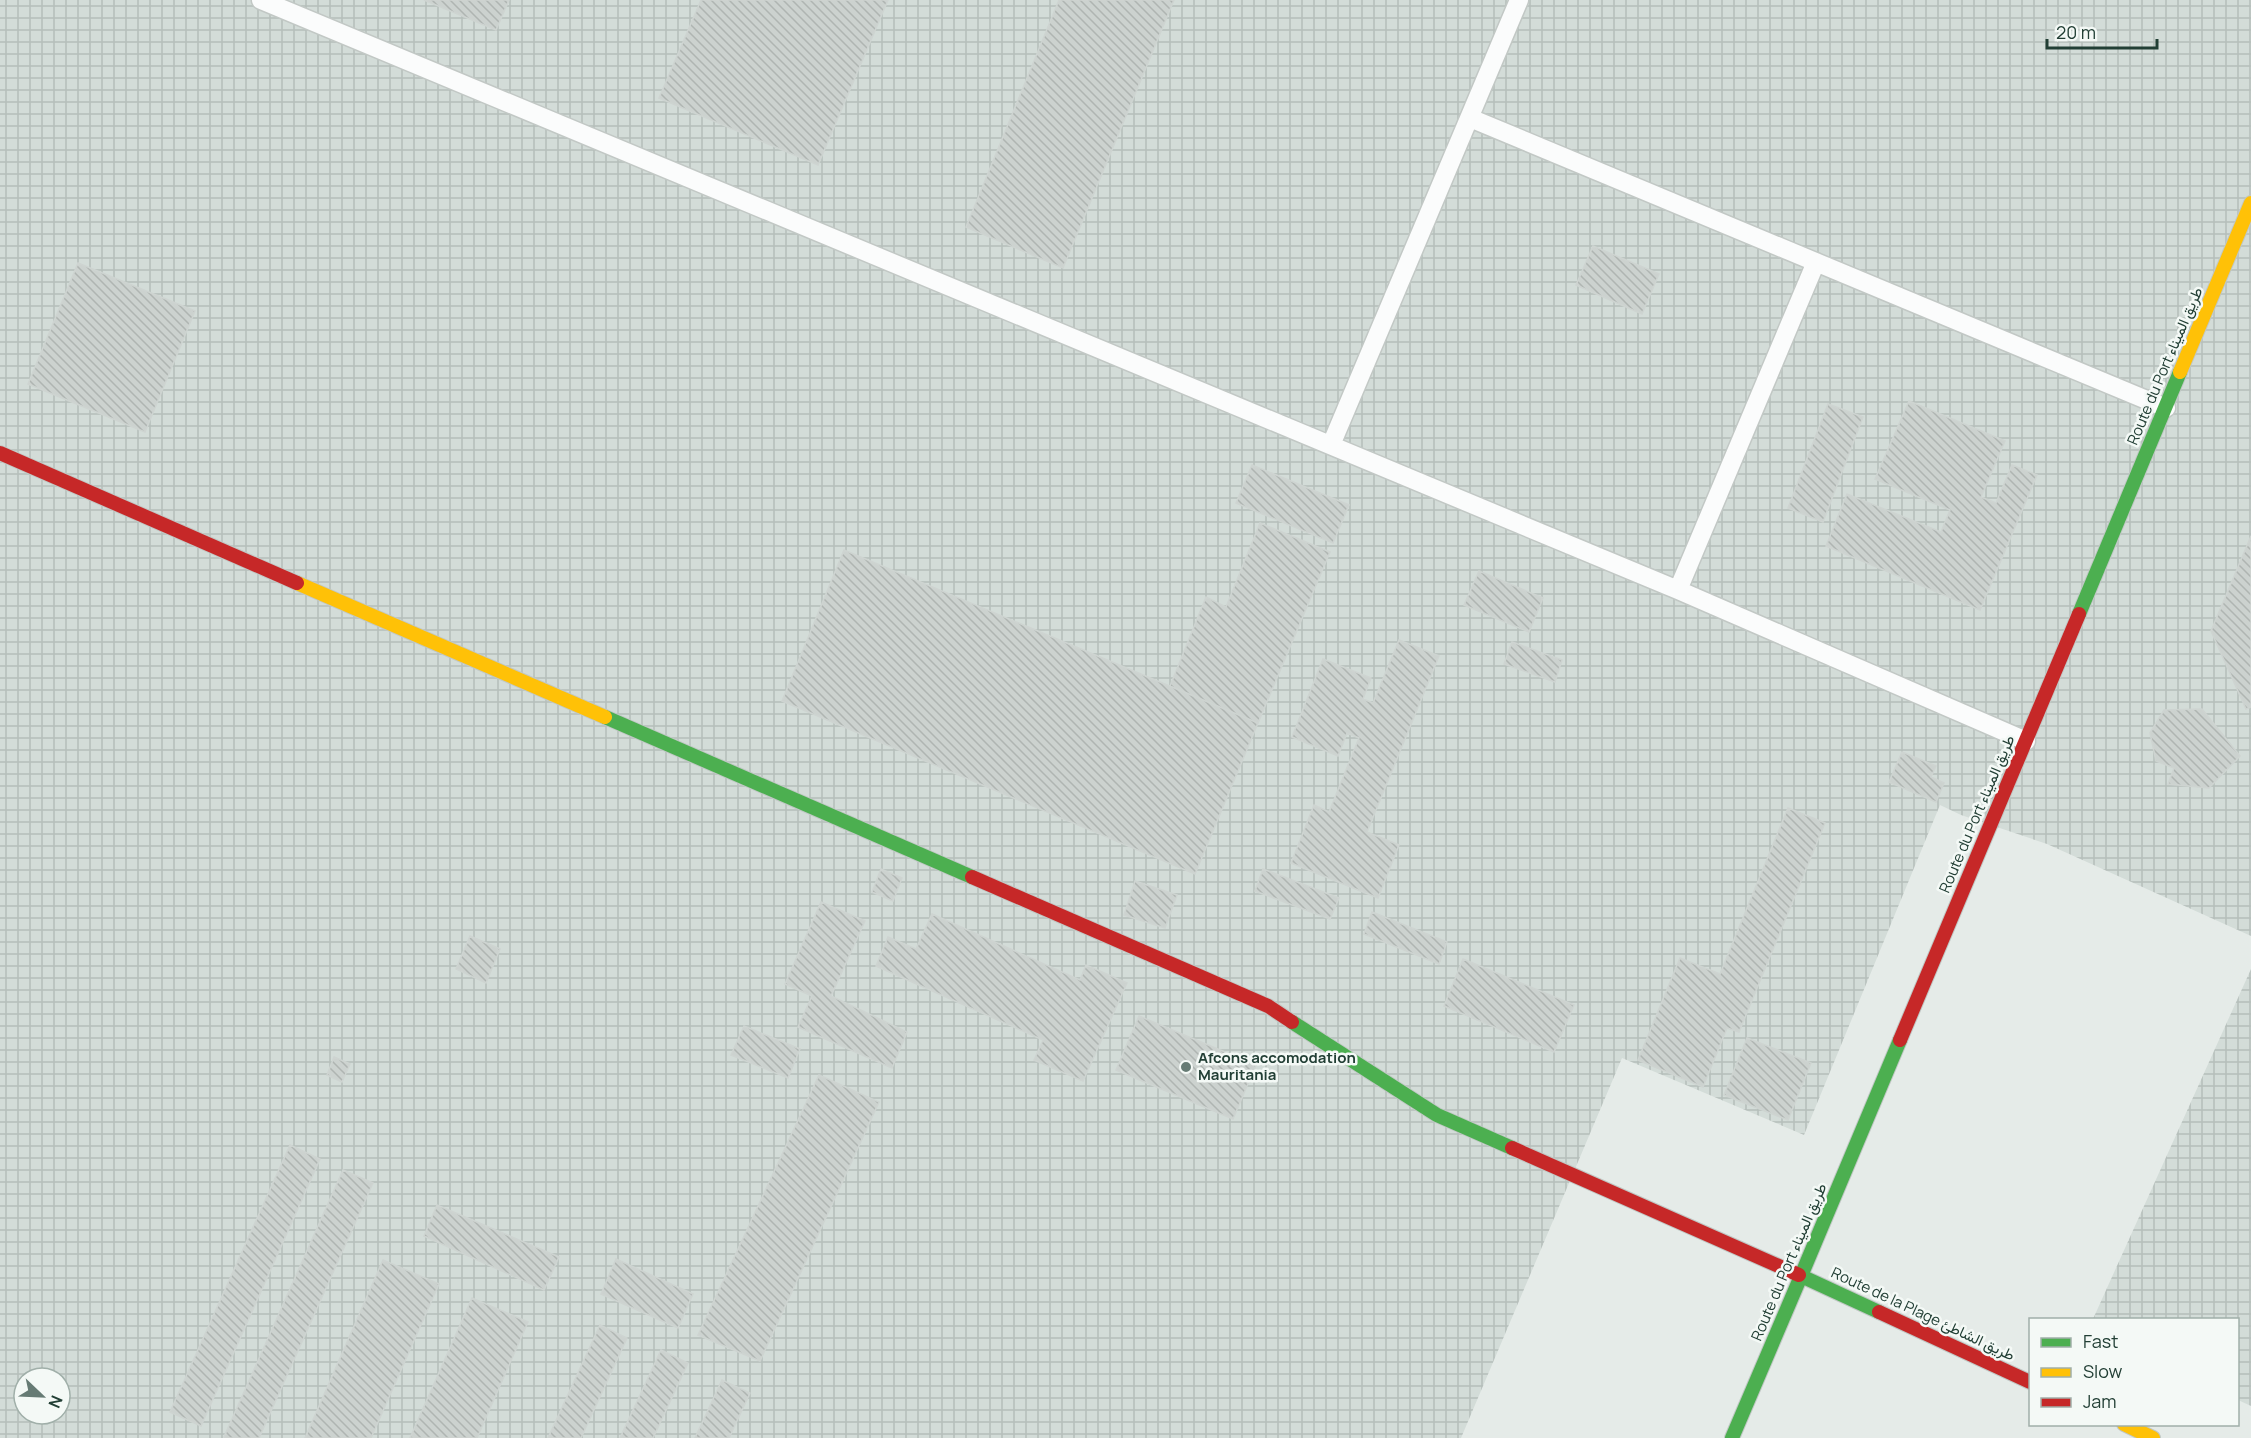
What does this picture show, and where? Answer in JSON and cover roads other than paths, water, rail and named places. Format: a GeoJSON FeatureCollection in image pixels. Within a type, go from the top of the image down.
{"type":"FeatureCollection","features":[{"type":"Feature","properties":{"kind":"street","name":"Route du Port طريق الميناء"},"geometry":{"type":"LineString","coordinates":[[1732,1438],[2251,203]]}},
{"type":"Feature","properties":{"kind":"street","name":"Route de la Plage طريق الشاطئ"},"geometry":{"type":"LineString","coordinates":[[0,453],[1268,1006],[1437,1115],[1801,1276],[2029,1381]]}},
{"type":"Feature","properties":{"kind":"street"},"geometry":{"type":"LineString","coordinates":[[2126,1426],[2153,1438]]}},
{"type":"Feature","properties":{"kind":"lane"},"geometry":{"type":"LineString","coordinates":[[261,0],[1678,590],[2026,741]]}},
{"type":"Feature","properties":{"kind":"lane"},"geometry":{"type":"LineString","coordinates":[[1331,445],[1519,0]]}},
{"type":"Feature","properties":{"kind":"lane"},"geometry":{"type":"LineString","coordinates":[[1470,118],[2166,408]]}},
{"type":"Feature","properties":{"kind":"lane"},"geometry":{"type":"LineString","coordinates":[[1678,590],[1816,262]]}},
{"type":"Feature","properties":{"kind":"place","name":"Afcons accomodation Mauritania"},"geometry":{"type":"Point","coordinates":[1186,1067]}}]}
